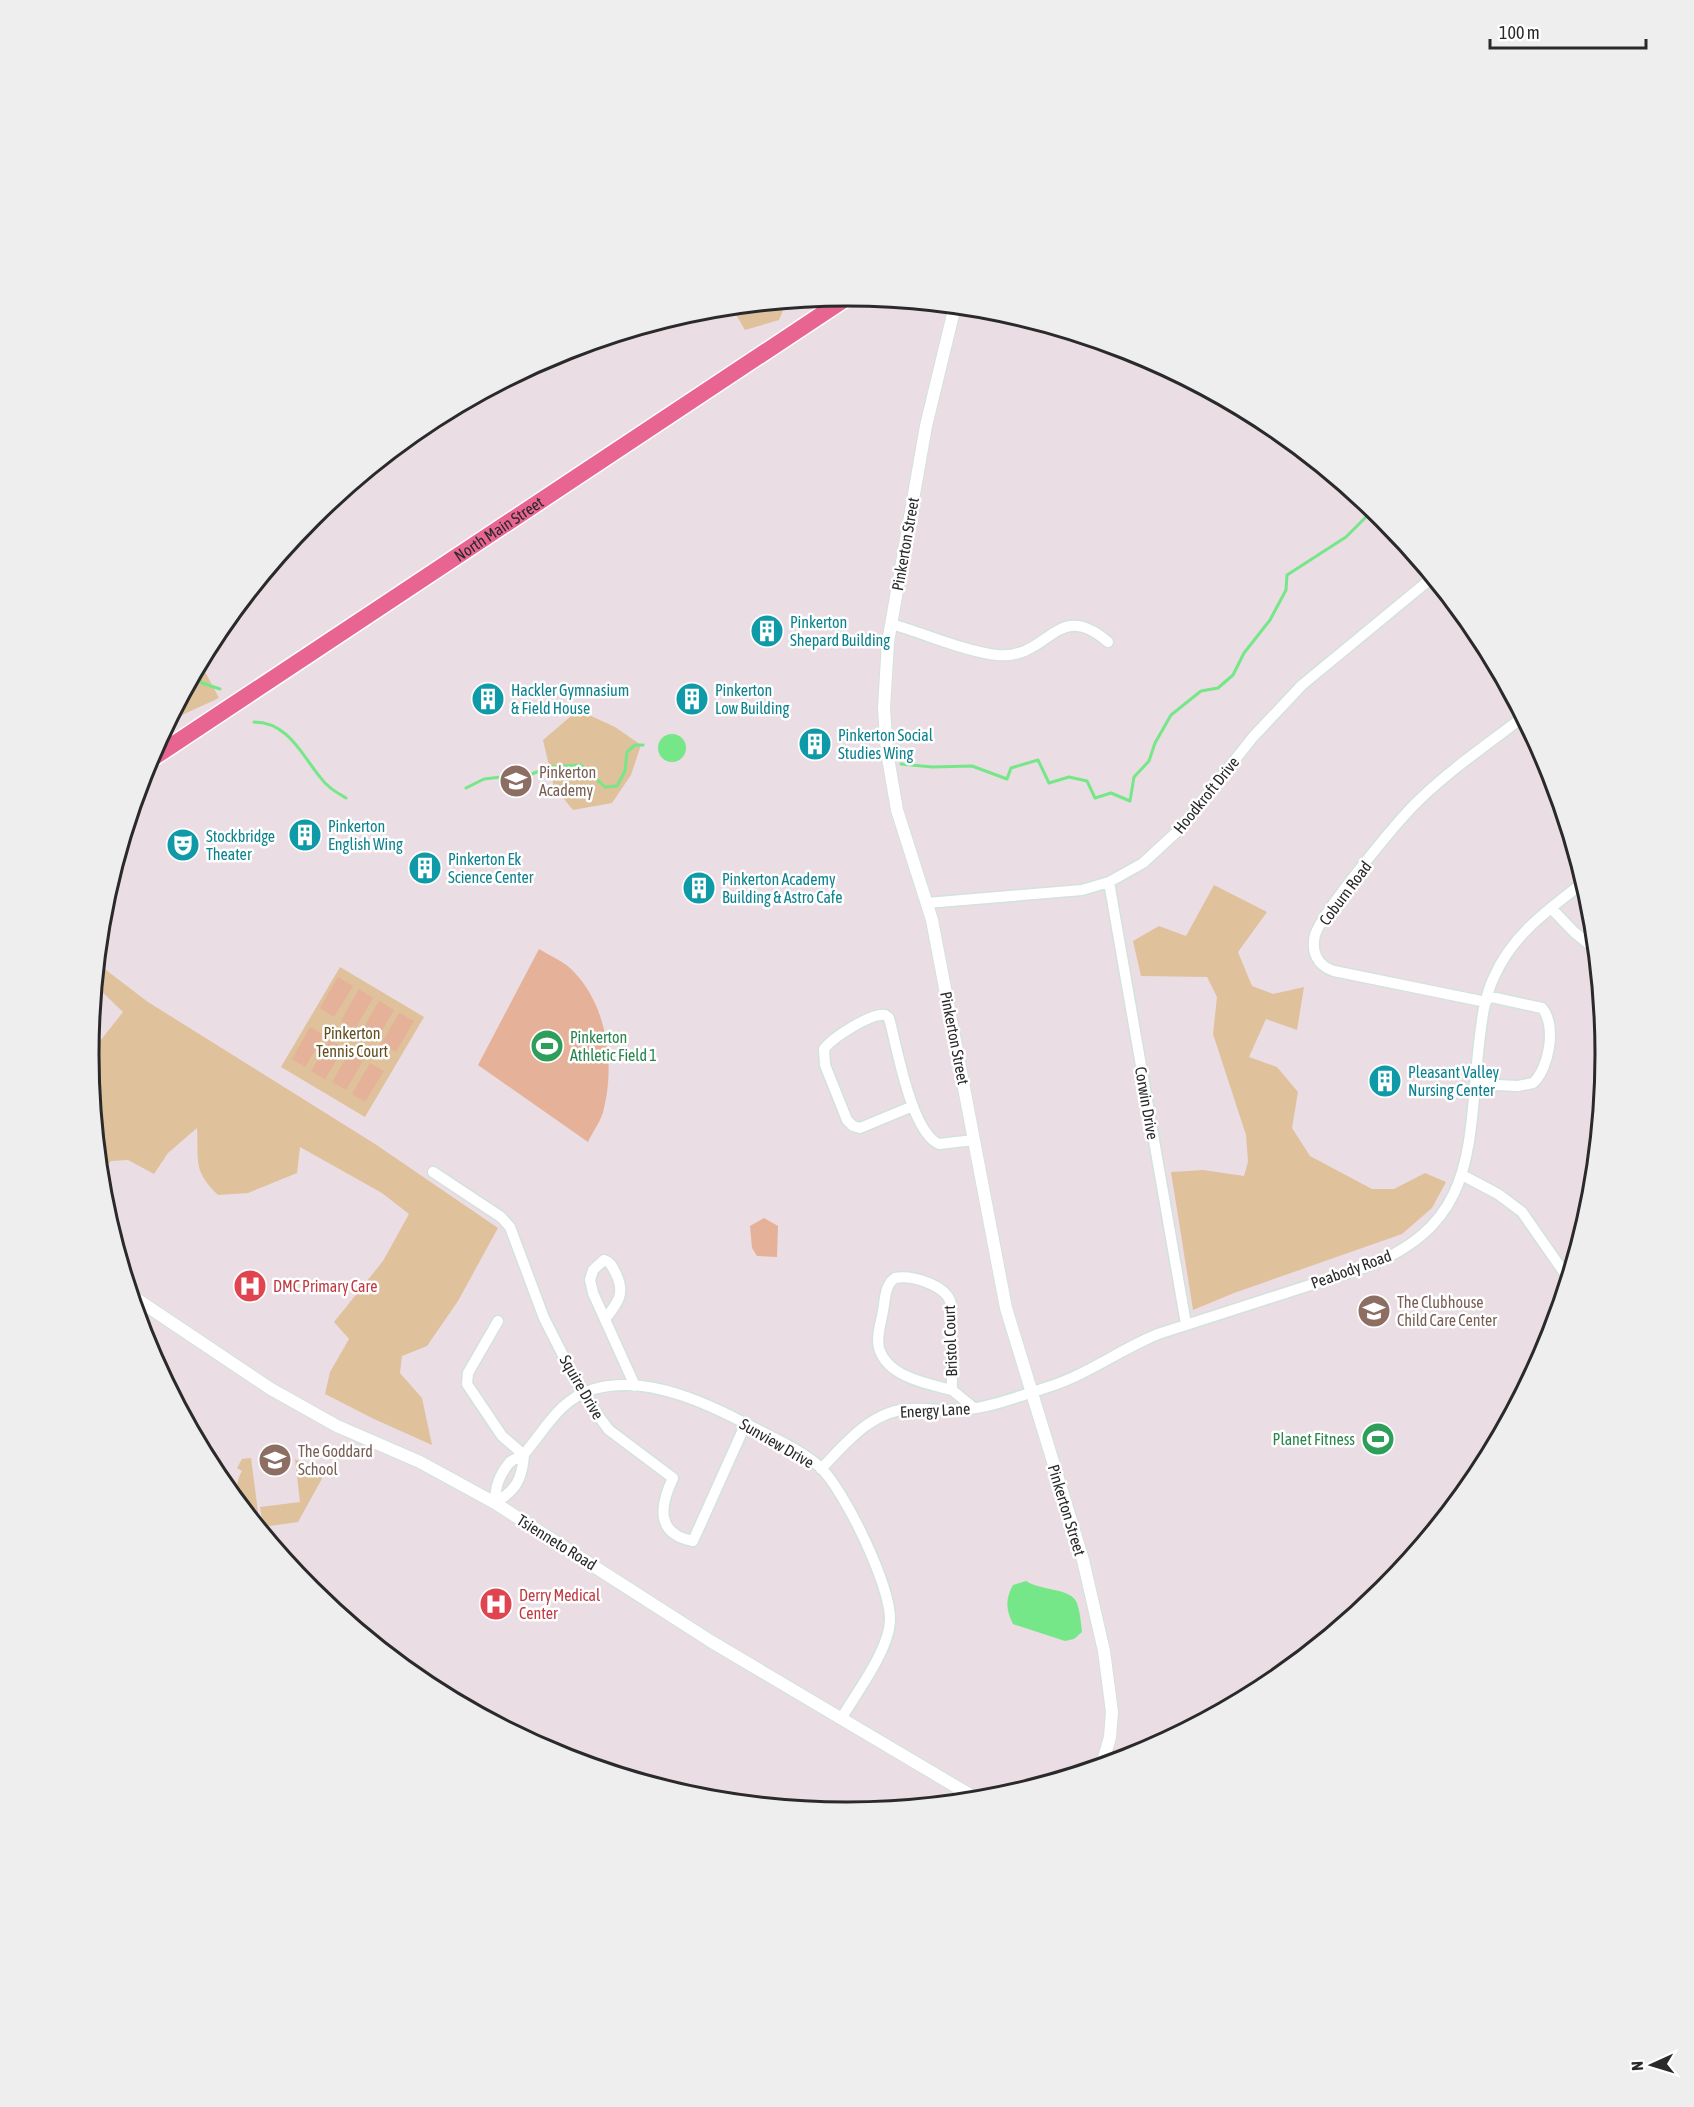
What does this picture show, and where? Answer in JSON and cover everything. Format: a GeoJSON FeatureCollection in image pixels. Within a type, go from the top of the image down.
{"type":"FeatureCollection","features":[{"type":"Feature","properties":{"kind":"main road","name":"North Main Street"},"geometry":{"type":"LineString","coordinates":[[163,751],[834,306]]}},
{"type":"Feature","properties":{"kind":"street","name":"Pinkerton Street"},"geometry":{"type":"LineString","coordinates":[[953,313],[926,426],[891,624],[884,686],[890,772],[903,831],[927,903],[1006,1308],[1083,1560],[1106,1659],[1112,1712],[1105,1755]]}},
{"type":"Feature","properties":{"kind":"street","name":"Hoodkroft Drive"},"geometry":{"type":"LineString","coordinates":[[927,903],[1071,891],[1109,882],[1143,863],[1168,842],[1252,737],[1302,685],[1427,582]]}},
{"type":"Feature","properties":{"kind":"street"},"geometry":{"type":"LineString","coordinates":[[891,624],[996,655],[1020,653],[1065,626],[1081,624],[1093,628],[1108,642]]}},
{"type":"Feature","properties":{"kind":"street","name":"Coburn Road"},"geometry":{"type":"LineString","coordinates":[[1475,1084],[1518,1086],[1532,1084],[1542,1072],[1546,1053],[1549,1025],[1542,1008],[1334,972],[1327,969],[1317,959],[1314,944],[1318,928],[1330,909],[1405,815],[1435,785],[1517,721]]}},
{"type":"Feature","properties":{"kind":"street","name":"Corwin Drive"},"geometry":{"type":"LineString","coordinates":[[1109,882],[1186,1323]]}},
{"type":"Feature","properties":{"kind":"street","name":"Peabody Road"},"geometry":{"type":"LineString","coordinates":[[1031,1392],[1083,1375],[1128,1347],[1186,1323],[1363,1268],[1422,1238],[1434,1226],[1449,1203],[1462,1175],[1469,1143],[1486,999],[1501,963],[1515,940],[1576,888]]}},
{"type":"Feature","properties":{"kind":"street"},"geometry":{"type":"LineString","coordinates":[[1551,908],[1587,942]]}},
{"type":"Feature","properties":{"kind":"street"},"geometry":{"type":"LineString","coordinates":[[913,1106],[860,1128],[853,1126],[847,1120],[825,1065],[824,1049],[831,1041],[874,1016],[885,1015],[889,1018],[913,1106],[925,1130],[935,1143],[944,1145],[974,1140]]}},
{"type":"Feature","properties":{"kind":"street","name":"Squire Drive"},"geometry":{"type":"LineString","coordinates":[[433,1173],[501,1217],[510,1227],[544,1318],[575,1379],[609,1430],[674,1478],[662,1503],[664,1518],[676,1535],[693,1541],[746,1424]]}},
{"type":"Feature","properties":{"kind":"street"},"geometry":{"type":"LineString","coordinates":[[1462,1175],[1498,1194],[1522,1212],[1563,1270]]}},
{"type":"Feature","properties":{"kind":"street"},"geometry":{"type":"LineString","coordinates":[[604,1319],[620,1299],[621,1289],[610,1263],[604,1260],[595,1266],[590,1281],[604,1319],[635,1386]]}},
{"type":"Feature","properties":{"kind":"street","name":"Bristol Court"},"geometry":{"type":"LineString","coordinates":[[952,1390],[949,1297],[938,1288],[907,1278],[895,1278],[888,1284],[879,1332],[882,1356],[892,1366],[912,1378],[952,1390],[974,1408]]}},
{"type":"Feature","properties":{"kind":"street","name":"Tsienneto Road"},"geometry":{"type":"LineString","coordinates":[[142,1303],[279,1394],[337,1426],[427,1466],[495,1503],[712,1642],[965,1792]]}},
{"type":"Feature","properties":{"kind":"street"},"geometry":{"type":"LineString","coordinates":[[498,1321],[468,1373],[467,1384],[502,1437],[524,1455]]}},
{"type":"Feature","properties":{"kind":"street","name":"Sunview Drive"},"geometry":{"type":"LineString","coordinates":[[495,1503],[512,1492],[524,1455],[552,1417],[585,1393],[611,1386],[635,1386],[686,1398],[746,1424],[799,1452],[821,1469],[841,1496],[862,1535],[886,1598],[890,1618],[887,1635],[877,1658],[841,1719]]}},
{"type":"Feature","properties":{"kind":"street","name":"Energy Lane"},"geometry":{"type":"LineString","coordinates":[[821,1469],[857,1432],[893,1412],[974,1408],[1031,1392]]}},
{"type":"Feature","properties":{"kind":"street","name":"Sunview Drive"},"geometry":{"type":"LineString","coordinates":[[495,1503],[496,1484],[510,1463],[524,1455]]}},
{"type":"Feature","properties":{"kind":"green space"},"geometry":{"type":"Polygon","coordinates":[[[784,308],[779,320],[745,330],[736,314],[784,308]]]}},
{"type":"Feature","properties":{"kind":"green space"},"geometry":{"type":"Polygon","coordinates":[[[204,671],[219,698],[181,714],[204,671]]]}},
{"type":"Feature","properties":{"kind":"green space"},"geometry":{"type":"Polygon","coordinates":[[[578,710],[615,727],[641,745],[631,775],[612,803],[573,810],[554,787],[543,740],[578,710]]]}},
{"type":"Feature","properties":{"kind":"green space"},"geometry":{"type":"Polygon","coordinates":[[[1214,885],[1267,912],[1238,952],[1252,986],[1273,994],[1304,987],[1297,1030],[1266,1019],[1249,1057],[1277,1067],[1298,1092],[1292,1128],[1310,1156],[1372,1189],[1394,1189],[1425,1173],[1446,1182],[1432,1208],[1402,1234],[1234,1293],[1193,1310],[1171,1172],[1203,1170],[1244,1176],[1248,1162],[1246,1135],[1213,1034],[1217,997],[1207,977],[1141,976],[1133,941],[1159,926],[1186,936],[1214,885]]]}},
{"type":"Feature","properties":{"kind":"green space","name":"Pinkerton Tennis Court"},"geometry":{"type":"Polygon","coordinates":[[[340,967],[424,1017],[365,1117],[281,1067],[340,967]]]}},
{"type":"Feature","properties":{"kind":"green space"},"geometry":{"type":"Polygon","coordinates":[[[104,969],[148,1002],[375,1144],[498,1228],[458,1301],[427,1346],[402,1356],[400,1373],[422,1398],[432,1445],[325,1394],[330,1372],[349,1339],[334,1322],[383,1261],[409,1214],[382,1193],[300,1147],[297,1173],[248,1193],[218,1195],[200,1171],[197,1128],[168,1153],[154,1174],[128,1160],[111,1161],[107,1165],[101,1102],[100,1042],[123,1012],[102,992],[104,969]]]}},
{"type":"Feature","properties":{"kind":"green space"},"geometry":{"type":"Polygon","coordinates":[[[251,1458],[258,1514],[237,1486],[242,1471],[237,1468],[242,1459],[251,1458]]]}},
{"type":"Feature","properties":{"kind":"green space"},"geometry":{"type":"Polygon","coordinates":[[[295,1459],[324,1475],[298,1522],[268,1526],[262,1518],[260,1507],[300,1502],[295,1459]]]}},
{"type":"Feature","properties":{"kind":"shaded area"},"geometry":{"type":"Polygon","coordinates":[[[672,734],[682,738],[686,748],[682,758],[672,762],[662,758],[658,748],[662,738],[672,734]]]}},
{"type":"Feature","properties":{"kind":"shaded area","name":"Pinkerton Athletic Field 1"},"geometry":{"type":"Polygon","coordinates":[[[539,949],[567,965],[585,986],[594,1001],[606,1036],[609,1073],[607,1091],[601,1117],[588,1142],[478,1065],[539,949]]]}},
{"type":"Feature","properties":{"kind":"shaded area"},"geometry":{"type":"Polygon","coordinates":[[[338,977],[353,986],[334,1017],[320,1008],[338,977]]]}},
{"type":"Feature","properties":{"kind":"shaded area"},"geometry":{"type":"Polygon","coordinates":[[[359,989],[373,998],[355,1029],[341,1021],[359,989]]]}},
{"type":"Feature","properties":{"kind":"shaded area"},"geometry":{"type":"Polygon","coordinates":[[[379,1001],[394,1010],[376,1041],[361,1032],[379,1001]]]}},
{"type":"Feature","properties":{"kind":"shaded area"},"geometry":{"type":"Polygon","coordinates":[[[399,1013],[414,1021],[396,1052],[381,1044],[399,1013]]]}},
{"type":"Feature","properties":{"kind":"shaded area"},"geometry":{"type":"Polygon","coordinates":[[[310,1027],[324,1035],[305,1067],[292,1059],[310,1027]]]}},
{"type":"Feature","properties":{"kind":"shaded area"},"geometry":{"type":"Polygon","coordinates":[[[330,1039],[344,1048],[325,1079],[311,1071],[330,1039]]]}},
{"type":"Feature","properties":{"kind":"shaded area"},"geometry":{"type":"Polygon","coordinates":[[[350,1051],[364,1059],[346,1090],[332,1082],[350,1051]]]}},
{"type":"Feature","properties":{"kind":"shaded area"},"geometry":{"type":"Polygon","coordinates":[[[370,1063],[384,1071],[365,1102],[352,1094],[370,1063]]]}},
{"type":"Feature","properties":{"kind":"shaded area"},"geometry":{"type":"Polygon","coordinates":[[[764,1218],[778,1226],[777,1257],[757,1256],[752,1248],[750,1226],[764,1218]]]}},
{"type":"Feature","properties":{"kind":"shaded area"},"geometry":{"type":"Polygon","coordinates":[[[1026,1581],[1063,1592],[1074,1598],[1079,1610],[1082,1632],[1074,1639],[1065,1641],[1013,1624],[1008,1609],[1009,1595],[1013,1585],[1026,1581]]]}},
{"type":"Feature","properties":{"kind":"waterway"},"geometry":{"type":"LineString","coordinates":[[901,764],[932,767],[972,766],[1007,779],[1011,768],[1038,760],[1049,783],[1069,777],[1087,781],[1095,798],[1111,793],[1130,801],[1134,777],[1149,761],[1155,743],[1171,715],[1201,691],[1218,688],[1233,675],[1244,653],[1270,620],[1286,590],[1287,575],[1346,537],[1367,516]]}},
{"type":"Feature","properties":{"kind":"waterway"},"geometry":{"type":"LineString","coordinates":[[199,679],[202,683],[220,689]]}},
{"type":"Feature","properties":{"kind":"waterway"},"geometry":{"type":"LineString","coordinates":[[254,722],[266,723],[285,734],[326,784],[346,798]]}},
{"type":"Feature","properties":{"kind":"waterway"},"geometry":{"type":"LineString","coordinates":[[466,788],[484,779],[511,776],[522,778],[549,767],[581,765],[605,787],[617,786],[625,771],[627,752],[635,745],[643,745]]}},
{"type":"Feature","properties":{"kind":"place","name":"Pinkerton Shepard Building"},"geometry":{"type":"Point","coordinates":[767,631]}},
{"type":"Feature","properties":{"kind":"place","name":"Hackler Gymnasium & Field House"},"geometry":{"type":"Point","coordinates":[488,699]}},
{"type":"Feature","properties":{"kind":"place","name":"Pinkerton Low Building"},"geometry":{"type":"Point","coordinates":[692,699]}},
{"type":"Feature","properties":{"kind":"place","name":"Pinkerton Social Studies Wing"},"geometry":{"type":"Point","coordinates":[815,744]}},
{"type":"Feature","properties":{"kind":"place","name":"Pinkerton Academy"},"geometry":{"type":"Point","coordinates":[516,781]}},
{"type":"Feature","properties":{"kind":"place","name":"Pinkerton English Wing"},"geometry":{"type":"Point","coordinates":[305,835]}},
{"type":"Feature","properties":{"kind":"place","name":"Stockbridge Theater"},"geometry":{"type":"Point","coordinates":[183,845]}},
{"type":"Feature","properties":{"kind":"place","name":"Pinkerton Ek Science Center"},"geometry":{"type":"Point","coordinates":[425,868]}},
{"type":"Feature","properties":{"kind":"place","name":"Pinkerton Academy Building & Astro Cafe"},"geometry":{"type":"Point","coordinates":[699,888]}},
{"type":"Feature","properties":{"kind":"place","name":"Pinkerton Athletic Field 1"},"geometry":{"type":"Point","coordinates":[547,1046]}},
{"type":"Feature","properties":{"kind":"place","name":"Pleasant Valley Nursing Center"},"geometry":{"type":"Point","coordinates":[1385,1081]}},
{"type":"Feature","properties":{"kind":"place","name":"DMC Primary Care"},"geometry":{"type":"Point","coordinates":[250,1286]}},
{"type":"Feature","properties":{"kind":"place","name":"The Clubhouse Child Care Center"},"geometry":{"type":"Point","coordinates":[1374,1311]}},
{"type":"Feature","properties":{"kind":"place","name":"Planet Fitness"},"geometry":{"type":"Point","coordinates":[1378,1439]}},
{"type":"Feature","properties":{"kind":"place","name":"The Goddard School"},"geometry":{"type":"Point","coordinates":[275,1460]}},
{"type":"Feature","properties":{"kind":"place","name":"Derry Medical Center"},"geometry":{"type":"Point","coordinates":[496,1604]}}]}
